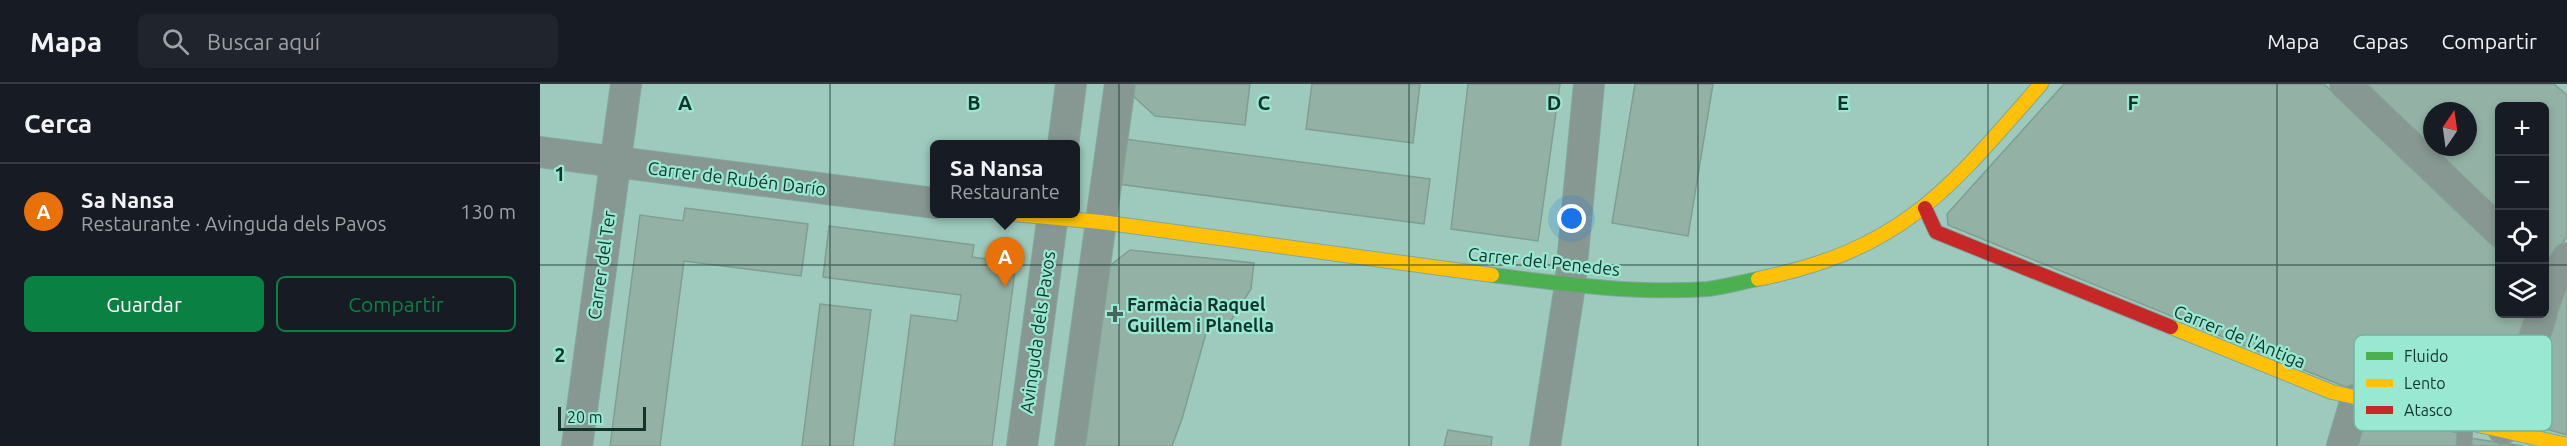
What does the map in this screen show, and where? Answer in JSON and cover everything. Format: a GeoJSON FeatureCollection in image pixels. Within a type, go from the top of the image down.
{"type":"FeatureCollection","features":[{"type":"Feature","properties":{"kind":"street","name":"Carrer del Ter"},"geometry":{"type":"LineString","coordinates":[[577,446],[626,84]]}},
{"type":"Feature","properties":{"kind":"street"},"geometry":{"type":"LineString","coordinates":[[1064,140],[1071,84]]}},
{"type":"Feature","properties":{"kind":"street"},"geometry":{"type":"LineString","coordinates":[[1070,446],[1120,84]]}},
{"type":"Feature","properties":{"kind":"street"},"geometry":{"type":"LineString","coordinates":[[1545,446],[1570,285],[1589,84]]}},
{"type":"Feature","properties":{"kind":"street","name":"Carrer del Penedes"},"geometry":{"type":"LineString","coordinates":[[1101,222],[1570,285],[1647,290],[1705,289],[1776,276],[1840,258],[1894,229],[1925,208],[1957,177],[2041,84]]}},
{"type":"Feature","properties":{"kind":"street"},"geometry":{"type":"LineString","coordinates":[[2345,84],[2495,228]]}},
{"type":"Feature","properties":{"kind":"street","name":"Carrer de Rubén Darío"},"geometry":{"type":"LineString","coordinates":[[540,152],[930,202]]}},
{"type":"Feature","properties":{"kind":"street","name":"Carrer de l'Antiga"},"geometry":{"type":"LineString","coordinates":[[1925,208],[1936,232],[2216,347],[2354,398]]}},
{"type":"Feature","properties":{"kind":"street","name":"Avinguda dels Pavos"},"geometry":{"type":"LineString","coordinates":[[1022,446],[1053,218]]}},
{"type":"Feature","properties":{"kind":"street"},"geometry":{"type":"LineString","coordinates":[[1069,218],[1101,222]]}},
{"type":"Feature","properties":{"kind":"street"},"geometry":{"type":"LineString","coordinates":[[2535,335],[2541,318]]}},
{"type":"Feature","properties":{"kind":"street"},"geometry":{"type":"LineString","coordinates":[[2342,446],[2354,406]]}},
{"type":"Feature","properties":{"kind":"street","name":"Carrer de l'Antiga"},"geometry":{"type":"LineString","coordinates":[[2511,431],[2567,445]]}},
{"type":"Feature","properties":{"kind":"lane"},"geometry":{"type":"LineString","coordinates":[[2464,446],[2465,431]]}},
{"type":"Feature","properties":{"kind":"building"},"geometry":{"type":"Polygon","coordinates":[[[1131,84],[1250,84],[1245,125],[1155,116],[1130,93],[1131,84]]]}},
{"type":"Feature","properties":{"kind":"building"},"geometry":{"type":"Polygon","coordinates":[[[1312,84],[1420,84],[1413,143],[1306,129],[1312,84]]]}},
{"type":"Feature","properties":{"kind":"building"},"geometry":{"type":"Polygon","coordinates":[[[1468,84],[1560,84],[1538,241],[1451,229],[1468,84]]]}},
{"type":"Feature","properties":{"kind":"building"},"geometry":{"type":"Polygon","coordinates":[[[1635,84],[1713,84],[1688,236],[1612,223],[1635,84]]]}},
{"type":"Feature","properties":{"kind":"building"},"geometry":{"type":"Polygon","coordinates":[[[2064,84],[2324,84],[2495,244],[2495,318],[2526,318],[2521,335],[2354,335],[2354,390],[1948,225],[1947,214],[2064,84]]]}},
{"type":"Feature","properties":{"kind":"building"},"geometry":{"type":"Polygon","coordinates":[[[2362,84],[2554,84],[2567,95],[2567,236],[2551,263],[2549,261],[2549,102],[2495,102],[2495,209],[2438,156],[2477,156],[2477,102],[2423,102],[2423,141],[2362,84]]]}},
{"type":"Feature","properties":{"kind":"building"},"geometry":{"type":"Polygon","coordinates":[[[1124,139],[1430,179],[1424,224],[1118,184],[1124,139]]]}},
{"type":"Feature","properties":{"kind":"building"},"geometry":{"type":"Polygon","coordinates":[[[685,208],[808,224],[801,276],[684,261],[660,446],[610,446],[640,215],[683,221],[685,208]]]}},
{"type":"Feature","properties":{"kind":"building"},"geometry":{"type":"Polygon","coordinates":[[[829,226],[974,245],[972,257],[1016,263],[992,446],[894,446],[911,315],[957,321],[961,295],[823,277],[829,226]]]}},
{"type":"Feature","properties":{"kind":"building"},"geometry":{"type":"Polygon","coordinates":[[[1130,250],[1254,263],[1251,289],[1225,330],[1208,326],[1182,419],[1172,446],[1081,446],[1103,271],[1130,250]]]}},
{"type":"Feature","properties":{"kind":"building"},"geometry":{"type":"Polygon","coordinates":[[[2567,286],[2567,435],[2552,431],[2552,335],[2549,335],[2559,299],[2567,286]]]}},
{"type":"Feature","properties":{"kind":"building"},"geometry":{"type":"Polygon","coordinates":[[[820,304],[871,310],[853,446],[802,446],[820,304]]]}},
{"type":"Feature","properties":{"kind":"building"},"geometry":{"type":"Polygon","coordinates":[[[2354,428],[2354,431],[2449,431],[2459,433],[2458,446],[2344,446],[2354,428]]]}},
{"type":"Feature","properties":{"kind":"building"},"geometry":{"type":"Polygon","coordinates":[[[1448,430],[1492,437],[1491,446],[1444,446],[1448,430]]]}},
{"type":"Feature","properties":{"kind":"building"},"geometry":{"type":"Polygon","coordinates":[[[2469,438],[2523,446],[2469,446],[2469,438]]]}},
{"type":"Feature","properties":{"kind":"traffic: fast"},"geometry":{"type":"LineString","coordinates":[[1492,275],[1546,282],[1654,290],[1708,289],[1758,279]]}},
{"type":"Feature","properties":{"kind":"traffic: slow"},"geometry":{"type":"LineString","coordinates":[[1758,279],[1808,266],[1851,251],[1887,232],[1919,210],[1978,155],[2041,84]]}},
{"type":"Feature","properties":{"kind":"traffic: slow"},"geometry":{"type":"LineString","coordinates":[[1058,218],[1492,275]]}},
{"type":"Feature","properties":{"kind":"traffic: slow"},"geometry":{"type":"LineString","coordinates":[[2171,327],[2332,392],[2354,397]]}},
{"type":"Feature","properties":{"kind":"traffic: slow"},"geometry":{"type":"LineString","coordinates":[[2505,431],[2567,445]]}},
{"type":"Feature","properties":{"kind":"traffic: jam"},"geometry":{"type":"LineString","coordinates":[[1925,208],[1936,232],[2171,327]]}},
{"type":"Feature","properties":{"kind":"place","name":"Sa Nansa"},"geometry":{"type":"Point","coordinates":[1005,287]}},
{"type":"Feature","properties":{"kind":"place","name":"Farmàcia Raquel Guillem i Planella"},"geometry":{"type":"Point","coordinates":[1115,314]}}]}
